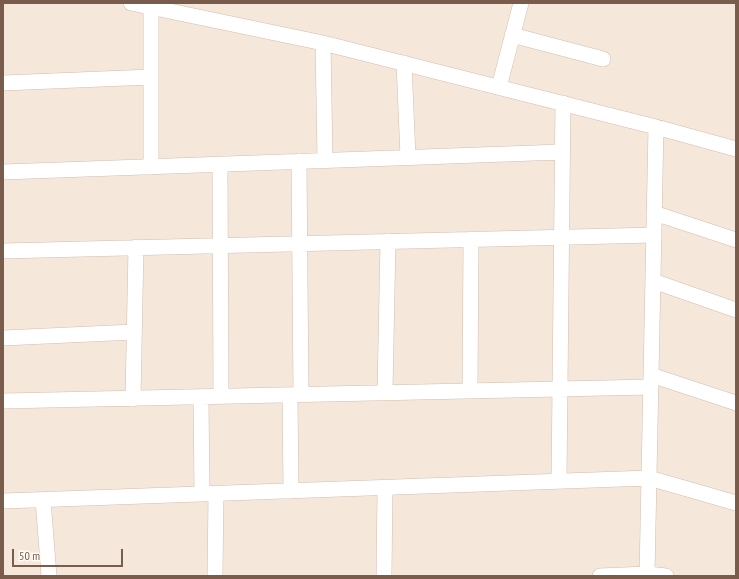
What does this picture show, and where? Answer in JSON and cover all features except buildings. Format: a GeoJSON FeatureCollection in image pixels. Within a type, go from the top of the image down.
{"type":"FeatureCollection","features":[{"type":"Feature","properties":{"kind":"street"},"geometry":{"type":"LineString","coordinates":[[131,3],[323,43],[563,103],[736,149]]}},
{"type":"Feature","properties":{"kind":"street"},"geometry":{"type":"LineString","coordinates":[[499,87],[521,3]]}},
{"type":"Feature","properties":{"kind":"street"},"geometry":{"type":"LineString","coordinates":[[151,7],[151,167]]}},
{"type":"Feature","properties":{"kind":"street"},"geometry":{"type":"LineString","coordinates":[[512,35],[603,59]]}},
{"type":"Feature","properties":{"kind":"street"},"geometry":{"type":"LineString","coordinates":[[323,43],[325,160]]}},
{"type":"Feature","properties":{"kind":"street"},"geometry":{"type":"LineString","coordinates":[[404,63],[408,157]]}},
{"type":"Feature","properties":{"kind":"street"},"geometry":{"type":"LineString","coordinates":[[3,83],[151,77]]}},
{"type":"Feature","properties":{"kind":"street"},"geometry":{"type":"LineString","coordinates":[[559,480],[563,103]]}},
{"type":"Feature","properties":{"kind":"street"},"geometry":{"type":"LineString","coordinates":[[647,575],[656,127]]}},
{"type":"Feature","properties":{"kind":"street"},"geometry":{"type":"LineString","coordinates":[[3,172],[562,152]]}},
{"type":"Feature","properties":{"kind":"street"},"geometry":{"type":"LineString","coordinates":[[291,491],[296,395],[300,244],[299,161]]}},
{"type":"Feature","properties":{"kind":"street"},"geometry":{"type":"LineString","coordinates":[[220,164],[221,396]]}},
{"type":"Feature","properties":{"kind":"street"},"geometry":{"type":"LineString","coordinates":[[654,213],[736,240]]}},
{"type":"Feature","properties":{"kind":"street"},"geometry":{"type":"LineString","coordinates":[[3,251],[654,235]]}},
{"type":"Feature","properties":{"kind":"street"},"geometry":{"type":"LineString","coordinates":[[470,390],[471,239]]}},
{"type":"Feature","properties":{"kind":"street"},"geometry":{"type":"LineString","coordinates":[[385,392],[388,242]]}},
{"type":"Feature","properties":{"kind":"street"},"geometry":{"type":"LineString","coordinates":[[133,398],[136,247]]}},
{"type":"Feature","properties":{"kind":"street"},"geometry":{"type":"LineString","coordinates":[[653,281],[736,310]]}},
{"type":"Feature","properties":{"kind":"street"},"geometry":{"type":"LineString","coordinates":[[3,338],[134,332]]}},
{"type":"Feature","properties":{"kind":"street"},"geometry":{"type":"LineString","coordinates":[[3,401],[560,389],[651,381],[736,403]]}},
{"type":"Feature","properties":{"kind":"street"},"geometry":{"type":"LineString","coordinates":[[202,397],[215,576]]}},
{"type":"Feature","properties":{"kind":"street"},"geometry":{"type":"LineString","coordinates":[[3,501],[386,488],[559,480],[649,478],[736,503]]}},
{"type":"Feature","properties":{"kind":"street"},"geometry":{"type":"LineString","coordinates":[[384,576],[386,488]]}},
{"type":"Feature","properties":{"kind":"street"},"geometry":{"type":"LineString","coordinates":[[43,500],[49,576]]}},
{"type":"Feature","properties":{"kind":"street"},"geometry":{"type":"LineString","coordinates":[[600,576],[666,576]]}},
{"type":"Feature","properties":{"kind":"shaded area"},"geometry":{"type":"Polygon","coordinates":[[[3,3],[736,3],[736,576],[3,576],[3,3]]]}}]}
